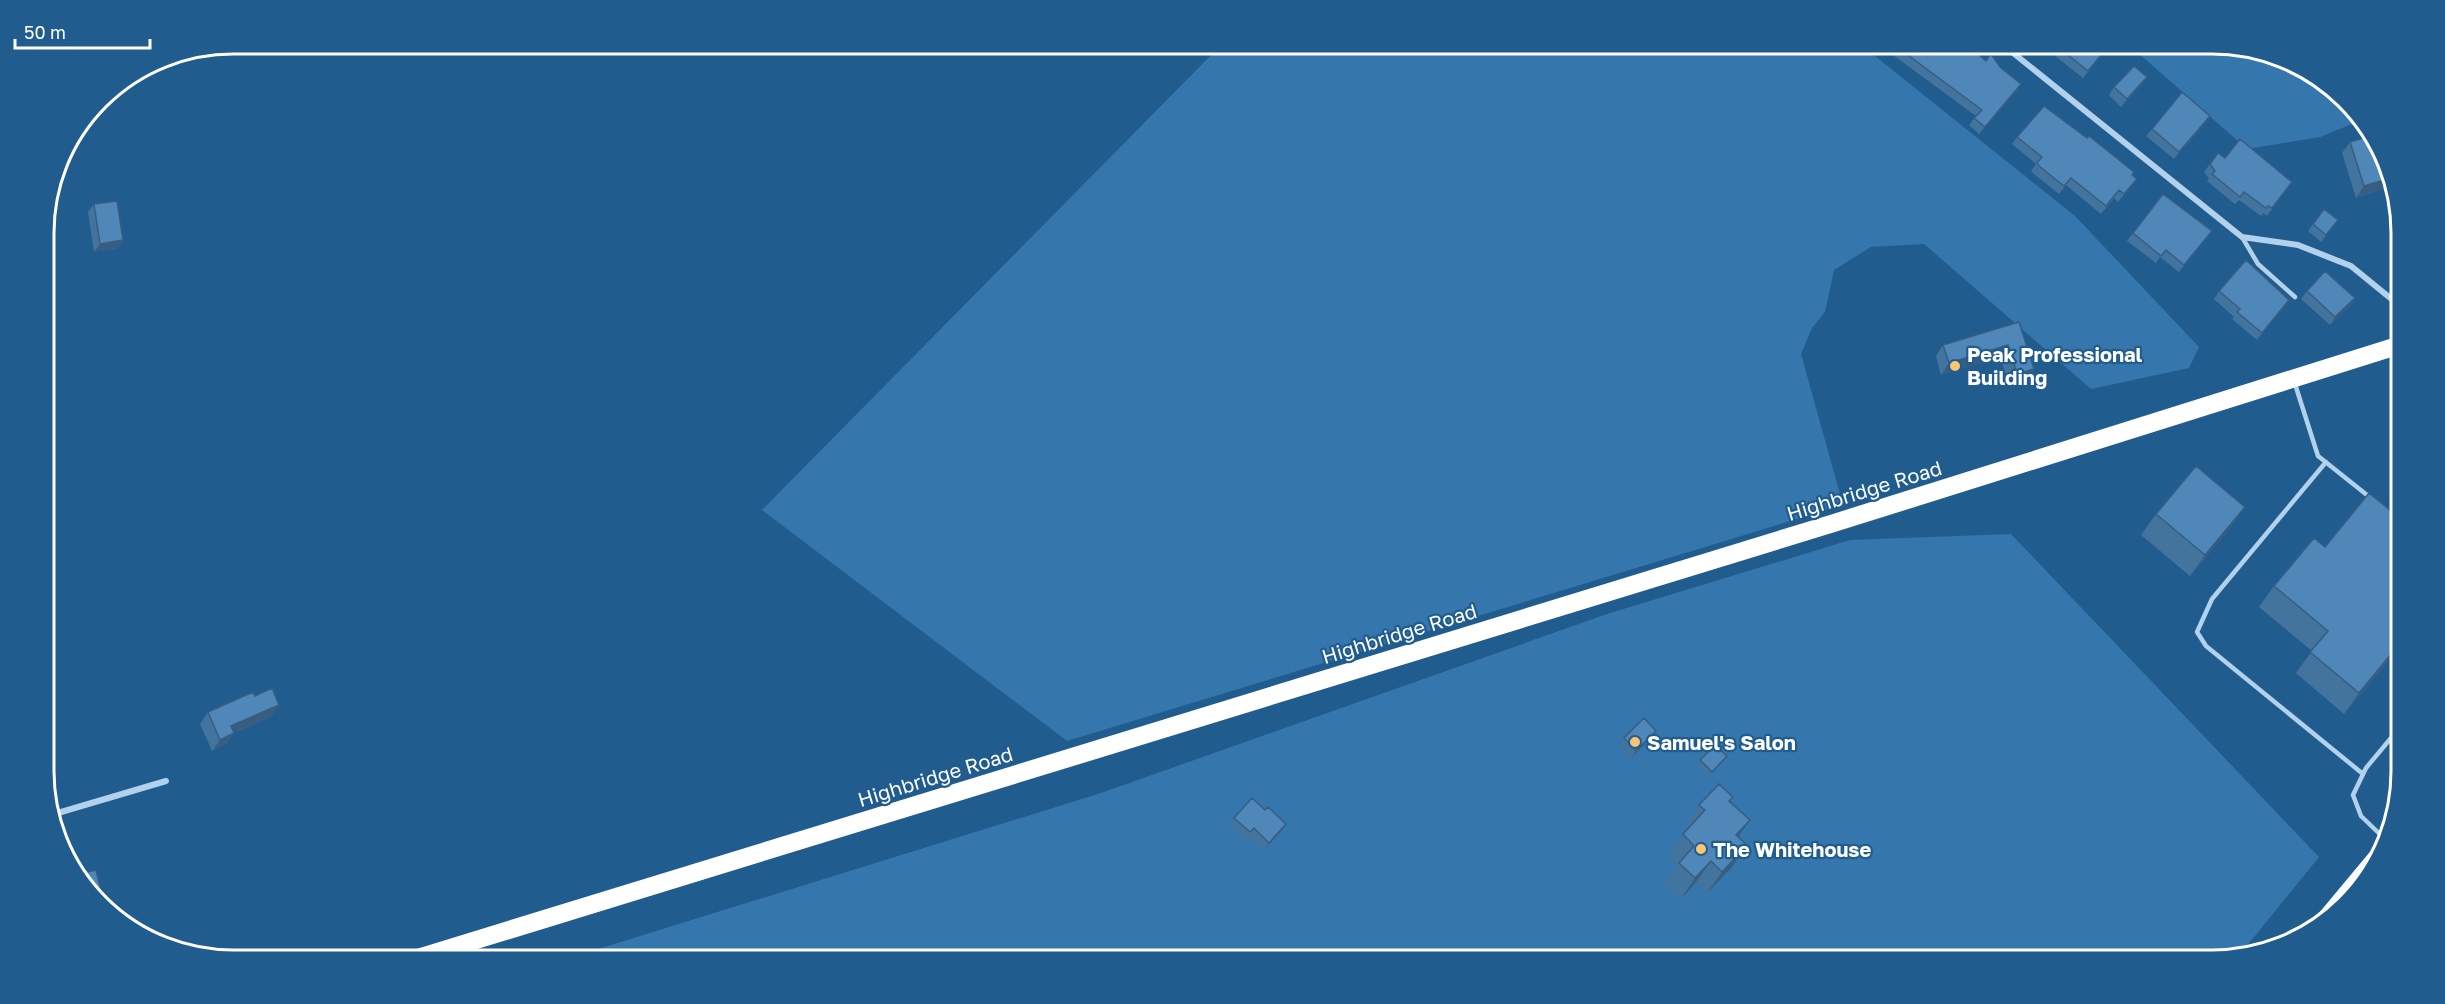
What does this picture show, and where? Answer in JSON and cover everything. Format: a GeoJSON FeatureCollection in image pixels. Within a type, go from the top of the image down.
{"type":"FeatureCollection","features":[{"type":"Feature","properties":{"kind":"highway","name":"Highbridge Road"},"geometry":{"type":"LineString","coordinates":[[444,950],[1834,523],[2391,348]]}},
{"type":"Feature","properties":{"kind":"street"},"geometry":{"type":"LineString","coordinates":[[2014,54],[2242,237],[2298,245],[2351,266],[2391,299]]}},
{"type":"Feature","properties":{"kind":"street"},"geometry":{"type":"LineString","coordinates":[[59,813],[166,781]]}},
{"type":"Feature","properties":{"kind":"lane"},"geometry":{"type":"LineString","coordinates":[[2242,237],[2258,264],[2295,297]]}},
{"type":"Feature","properties":{"kind":"lane"},"geometry":{"type":"LineString","coordinates":[[2293,379],[2318,456],[2373,500]]}},
{"type":"Feature","properties":{"kind":"lane"},"geometry":{"type":"LineString","coordinates":[[2326,462],[2212,599],[2197,632],[2206,646],[2363,774]]}},
{"type":"Feature","properties":{"kind":"lane"},"geometry":{"type":"LineString","coordinates":[[2379,833],[2361,816],[2354,795],[2363,774],[2391,739]]}},
{"type":"Feature","properties":{"kind":"shaded area"},"geometry":{"type":"Polygon","coordinates":[[[1212,54],[1872,54],[2075,216],[2199,347],[2189,368],[2091,389],[1924,244],[1871,247],[1834,270],[1825,312],[1812,328],[1801,354],[1843,505],[1067,741],[762,510],[1212,54]]]}},
{"type":"Feature","properties":{"kind":"shaded area"},"geometry":{"type":"Polygon","coordinates":[[[2139,54],[2212,54],[2258,60],[2291,72],[2311,84],[2330,98],[2353,124],[2320,137],[2247,149],[2139,54]]]}},
{"type":"Feature","properties":{"kind":"shaded area"},"geometry":{"type":"Polygon","coordinates":[[[2011,534],[2319,857],[2246,947],[2224,950],[595,950],[1101,793],[1607,614],[1850,540],[2011,534]]]}},
{"type":"Feature","properties":{"kind":"building"},"geometry":{"type":"Polygon","coordinates":[[[1906,54],[1978,54],[1986,61],[1991,54],[2000,67],[2021,84],[1985,127],[1974,118],[1982,110],[1906,54]]]}},
{"type":"Feature","properties":{"kind":"building"},"geometry":{"type":"Polygon","coordinates":[[[2067,54],[2102,54],[2088,71],[2067,54]]]}},
{"type":"Feature","properties":{"kind":"building"},"geometry":{"type":"Polygon","coordinates":[[[2134,66],[2147,77],[2127,99],[2114,87],[2134,66]]]}},
{"type":"Feature","properties":{"kind":"building"},"geometry":{"type":"Polygon","coordinates":[[[2182,92],[2210,116],[2179,152],[2152,129],[2182,92]]]}},
{"type":"Feature","properties":{"kind":"building"},"geometry":{"type":"Polygon","coordinates":[[[2044,106],[2087,138],[2089,136],[2134,172],[2132,175],[2137,179],[2124,194],[2119,190],[2106,206],[2071,178],[2064,186],[2039,166],[2037,163],[2042,157],[2017,137],[2044,106]]]}},
{"type":"Feature","properties":{"kind":"building"},"geometry":{"type":"Polygon","coordinates":[[[2363,138],[2373,154],[2383,180],[2364,186],[2350,142],[2363,138]]]}},
{"type":"Feature","properties":{"kind":"building"},"geometry":{"type":"Polygon","coordinates":[[[2240,139],[2292,182],[2272,208],[2268,206],[2266,208],[2244,192],[2240,197],[2212,174],[2215,171],[2210,164],[2218,153],[2225,158],[2240,139]]]}},
{"type":"Feature","properties":{"kind":"building"},"geometry":{"type":"Polygon","coordinates":[[[2163,194],[2212,231],[2184,265],[2166,250],[2161,256],[2133,233],[2163,194]]]}},
{"type":"Feature","properties":{"kind":"building"},"geometry":{"type":"Polygon","coordinates":[[[117,201],[123,240],[100,244],[94,204],[117,201]]]}},
{"type":"Feature","properties":{"kind":"building"},"geometry":{"type":"Polygon","coordinates":[[[2324,209],[2338,220],[2326,235],[2313,224],[2324,209]]]}},
{"type":"Feature","properties":{"kind":"building"},"geometry":{"type":"Polygon","coordinates":[[[2246,260],[2289,300],[2262,333],[2237,312],[2240,309],[2219,291],[2246,260]]]}},
{"type":"Feature","properties":{"kind":"building"},"geometry":{"type":"Polygon","coordinates":[[[2325,271],[2355,298],[2335,317],[2307,291],[2325,271]]]}},
{"type":"Feature","properties":{"kind":"building"},"geometry":{"type":"Polygon","coordinates":[[[2019,322],[2034,369],[2017,374],[2008,345],[1949,363],[1943,345],[2019,322]]]}},
{"type":"Feature","properties":{"kind":"building"},"geometry":{"type":"Polygon","coordinates":[[[2196,466],[2245,507],[2205,555],[2156,514],[2196,466]]]}},
{"type":"Feature","properties":{"kind":"building"},"geometry":{"type":"Polygon","coordinates":[[[2369,493],[2391,511],[2391,654],[2359,693],[2310,652],[2328,631],[2274,586],[2314,538],[2325,547],[2369,493]]]}},
{"type":"Feature","properties":{"kind":"building"},"geometry":{"type":"Polygon","coordinates":[[[272,688],[279,705],[231,726],[234,733],[220,740],[208,712],[253,692],[255,696],[272,688]]]}},
{"type":"Feature","properties":{"kind":"building","name":"Samuel's Salon"},"geometry":{"type":"Polygon","coordinates":[[[1644,718],[1656,731],[1636,751],[1624,738],[1644,718]]]}},
{"type":"Feature","properties":{"kind":"building"},"geometry":{"type":"Polygon","coordinates":[[[1715,745],[1727,756],[1712,772],[1700,760],[1715,745]]]}},
{"type":"Feature","properties":{"kind":"building"},"geometry":{"type":"Polygon","coordinates":[[[1719,784],[1733,797],[1729,801],[1750,820],[1736,835],[1747,845],[1722,872],[1711,861],[1695,878],[1679,863],[1694,846],[1683,834],[1705,810],[1699,805],[1719,784]]]}},
{"type":"Feature","properties":{"kind":"building"},"geometry":{"type":"Polygon","coordinates":[[[1252,798],[1265,810],[1268,807],[1286,824],[1269,843],[1254,828],[1250,832],[1234,818],[1252,798]]]}},
{"type":"Feature","properties":{"kind":"building"},"geometry":{"type":"Polygon","coordinates":[[[96,870],[101,892],[98,889],[86,873],[96,870]]]}},
{"type":"Feature","properties":{"kind":"place","name":"Peak Professional Building"},"geometry":{"type":"Point","coordinates":[1955,366]}},
{"type":"Feature","properties":{"kind":"place","name":"Samuel's Salon"},"geometry":{"type":"Point","coordinates":[1635,742]}},
{"type":"Feature","properties":{"kind":"place","name":"The Whitehouse"},"geometry":{"type":"Point","coordinates":[1701,849]}}]}
